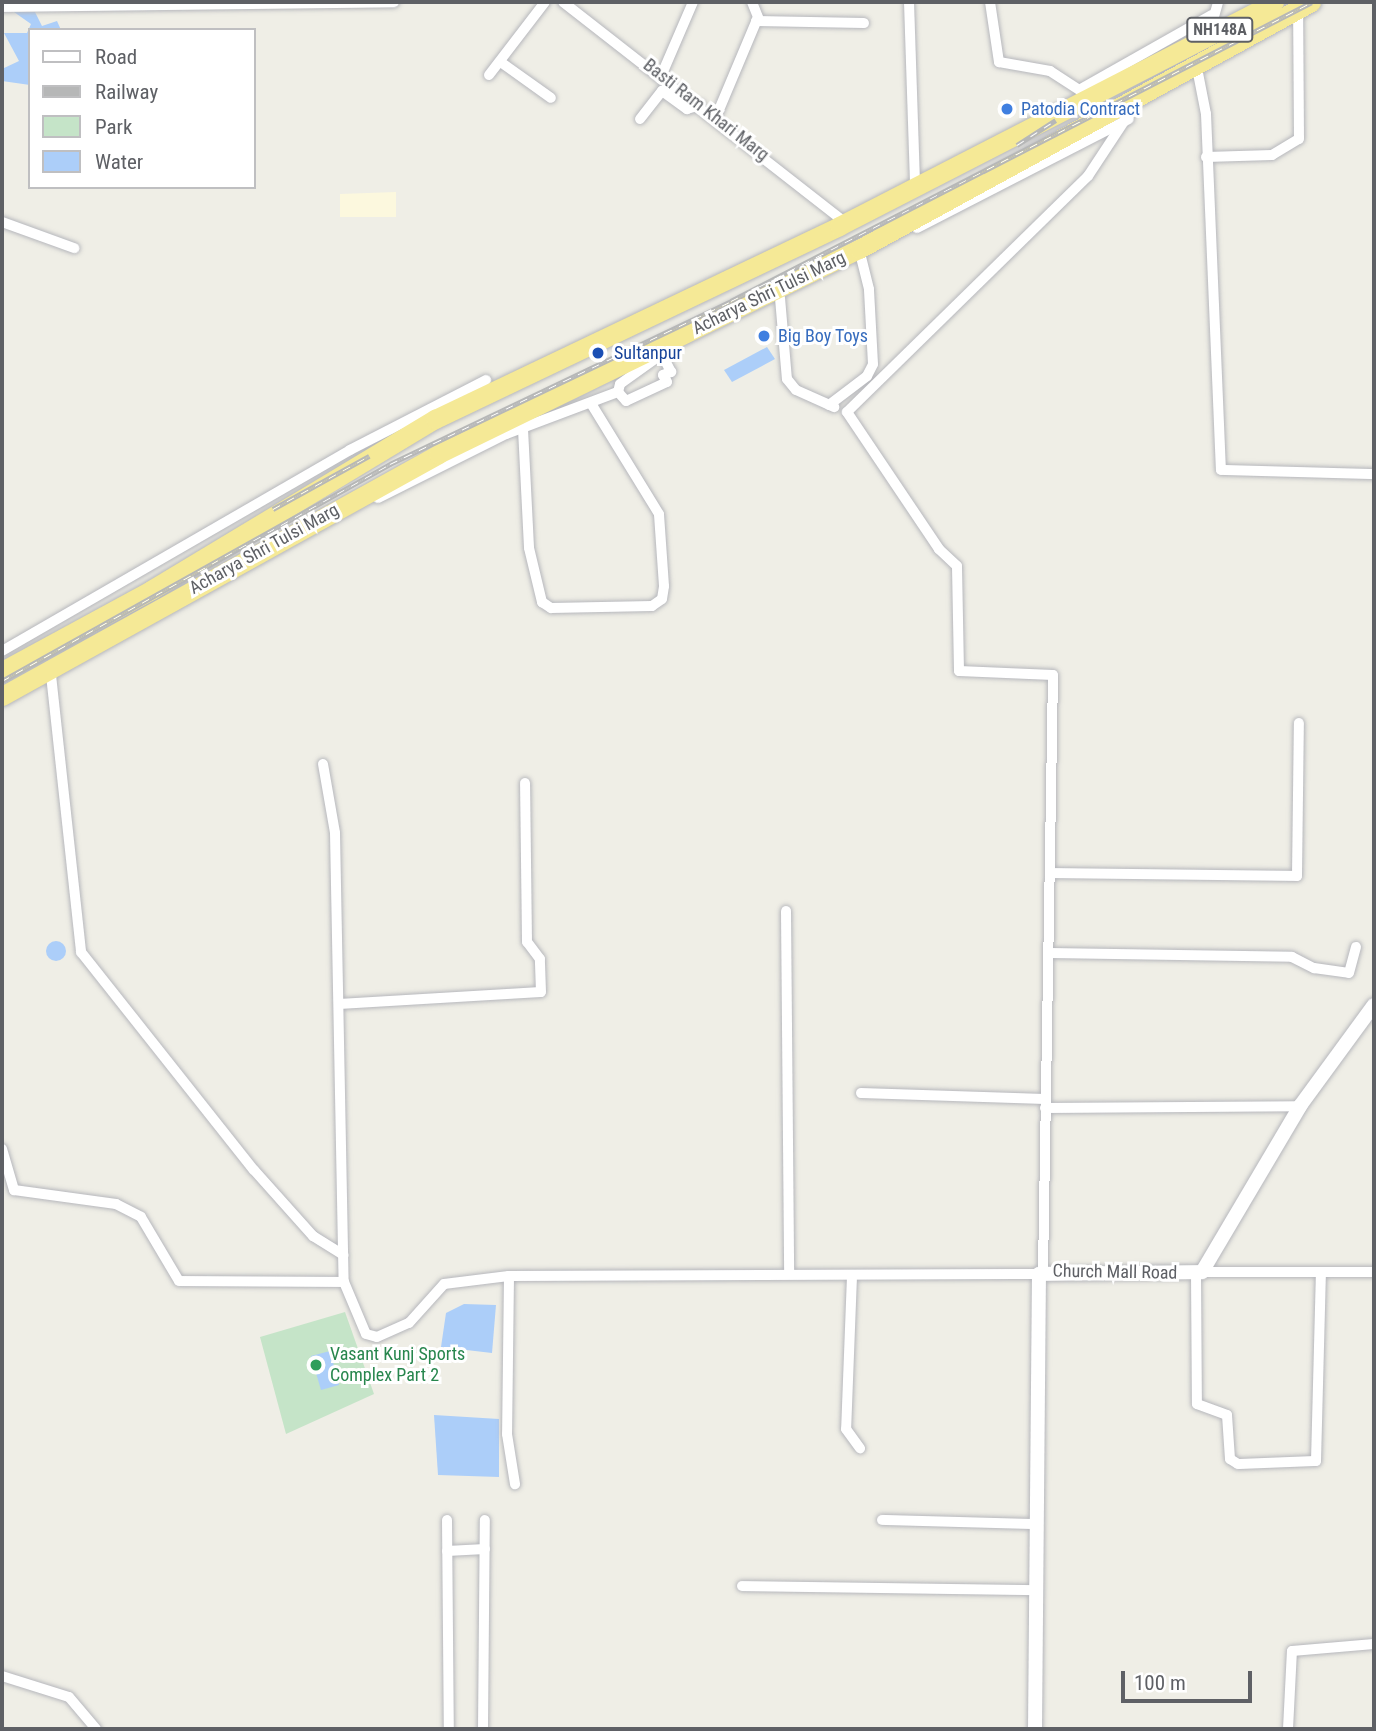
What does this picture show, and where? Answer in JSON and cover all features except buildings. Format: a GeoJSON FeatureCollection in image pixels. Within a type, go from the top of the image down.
{"type":"FeatureCollection","features":[{"type":"Feature","properties":{"kind":"highway","name":"Acharya Shri Tulsi Marg"},"geometry":{"type":"LineString","coordinates":[[2,671],[151,590],[435,419],[845,222],[1085,93],[1218,32],[1273,2]]}},
{"type":"Feature","properties":{"kind":"highway","name":"Acharya Shri Tulsi Marg"},"geometry":{"type":"LineString","coordinates":[[2,696],[438,454],[721,316],[860,253],[1143,90],[1196,63],[1218,32],[1305,5]]}},
{"type":"Feature","properties":{"kind":"highway"},"geometry":{"type":"LineString","coordinates":[[708,290],[721,316]]}},
{"type":"Feature","properties":{"kind":"street"},"geometry":{"type":"LineString","coordinates":[[2,7],[394,2]]}},
{"type":"Feature","properties":{"kind":"street"},"geometry":{"type":"LineString","coordinates":[[489,75],[502,62],[545,2]]}},
{"type":"Feature","properties":{"kind":"street","name":"Basti Ram Khari Marg"},"geometry":{"type":"LineString","coordinates":[[563,2],[662,74],[845,222]]}},
{"type":"Feature","properties":{"kind":"street"},"geometry":{"type":"LineString","coordinates":[[662,74],[693,2]]}},
{"type":"Feature","properties":{"kind":"street"},"geometry":{"type":"LineString","coordinates":[[716,117],[756,21],[752,2]]}},
{"type":"Feature","properties":{"kind":"street"},"geometry":{"type":"LineString","coordinates":[[909,2],[915,184]]}},
{"type":"Feature","properties":{"kind":"street"},"geometry":{"type":"LineString","coordinates":[[990,2],[999,62],[1050,71],[1085,93]]}},
{"type":"Feature","properties":{"kind":"street"},"geometry":{"type":"LineString","coordinates":[[1218,2],[1218,32]]}},
{"type":"Feature","properties":{"kind":"street"},"geometry":{"type":"LineString","coordinates":[[1206,157],[1272,155],[1299,139],[1305,5]]}},
{"type":"Feature","properties":{"kind":"street"},"geometry":{"type":"LineString","coordinates":[[756,21],[864,23]]}},
{"type":"Feature","properties":{"kind":"street"},"geometry":{"type":"LineString","coordinates":[[502,62],[551,98]]}},
{"type":"Feature","properties":{"kind":"street"},"geometry":{"type":"LineString","coordinates":[[1196,63],[1206,104],[1206,157],[1221,470],[1374,474]]}},
{"type":"Feature","properties":{"kind":"street"},"geometry":{"type":"LineString","coordinates":[[847,412],[1088,176],[1129,119],[1143,90]]}},
{"type":"Feature","properties":{"kind":"street"},"geometry":{"type":"LineString","coordinates":[[640,119],[662,91],[687,109],[701,105]]}},
{"type":"Feature","properties":{"kind":"street"},"geometry":{"type":"LineString","coordinates":[[2,702],[212,582],[523,429],[592,405],[618,392],[620,384],[662,354],[780,298],[860,253],[1129,119]]}},
{"type":"Feature","properties":{"kind":"street"},"geometry":{"type":"LineString","coordinates":[[2,222],[74,248]]}},
{"type":"Feature","properties":{"kind":"street"},"geometry":{"type":"LineString","coordinates":[[829,405],[862,381],[873,364],[869,289],[860,253]]}},
{"type":"Feature","properties":{"kind":"street"},"geometry":{"type":"LineString","coordinates":[[323,764],[334,825],[344,1282],[362,1330],[377,1337],[409,1323],[444,1284],[509,1276],[1042,1273],[1053,873],[1053,673],[960,671],[957,566],[939,549],[847,412],[796,390],[787,379],[780,298]]}},
{"type":"Feature","properties":{"kind":"street"},"geometry":{"type":"LineString","coordinates":[[618,392],[626,401],[667,382],[663,374],[671,372],[662,354]]}},
{"type":"Feature","properties":{"kind":"street"},"geometry":{"type":"LineString","coordinates":[[2,650],[350,450],[486,380]]}},
{"type":"Feature","properties":{"kind":"street"},"geometry":{"type":"LineString","coordinates":[[523,429],[529,548],[542,601],[588,609],[657,604],[664,586],[657,508],[592,405]]}},
{"type":"Feature","properties":{"kind":"street"},"geometry":{"type":"LineString","coordinates":[[51,675],[80,951],[254,1170],[313,1236],[344,1255]]}},
{"type":"Feature","properties":{"kind":"street"},"geometry":{"type":"LineString","coordinates":[[1053,873],[1297,876],[1298,723]]}},
{"type":"Feature","properties":{"kind":"street"},"geometry":{"type":"LineString","coordinates":[[339,1004],[541,992],[540,959],[527,942],[525,783]]}},
{"type":"Feature","properties":{"kind":"street"},"geometry":{"type":"LineString","coordinates":[[786,911],[789,1273]]}},
{"type":"Feature","properties":{"kind":"street"},"geometry":{"type":"LineString","coordinates":[[1050,953],[1292,957],[1314,968],[1349,973],[1356,947]]}},
{"type":"Feature","properties":{"kind":"street","name":"Church Mall Road"},"geometry":{"type":"LineString","coordinates":[[1035,1729],[1036,1524],[1042,1273],[1199,1273],[1300,1106],[1374,1006]]}},
{"type":"Feature","properties":{"kind":"street"},"geometry":{"type":"LineString","coordinates":[[861,1093],[1045,1104],[1300,1106]]}},
{"type":"Feature","properties":{"kind":"street"},"geometry":{"type":"LineString","coordinates":[[2,1149],[14,1190],[116,1204],[141,1217],[179,1281],[344,1282]]}},
{"type":"Feature","properties":{"kind":"street"},"geometry":{"type":"LineString","coordinates":[[1321,1273],[1316,1461],[1238,1464],[1230,1459],[1227,1415],[1197,1404],[1199,1273],[1374,1272]]}},
{"type":"Feature","properties":{"kind":"street"},"geometry":{"type":"LineString","coordinates":[[509,1276],[507,1434],[515,1484]]}},
{"type":"Feature","properties":{"kind":"street"},"geometry":{"type":"LineString","coordinates":[[852,1276],[846,1429],[860,1448]]}},
{"type":"Feature","properties":{"kind":"street"},"geometry":{"type":"LineString","coordinates":[[447,1520],[449,1729]]}},
{"type":"Feature","properties":{"kind":"street"},"geometry":{"type":"LineString","coordinates":[[482,1729],[485,1520]]}},
{"type":"Feature","properties":{"kind":"street"},"geometry":{"type":"LineString","coordinates":[[882,1520],[1036,1524]]}},
{"type":"Feature","properties":{"kind":"street"},"geometry":{"type":"LineString","coordinates":[[447,1551],[485,1549]]}},
{"type":"Feature","properties":{"kind":"street"},"geometry":{"type":"LineString","coordinates":[[742,1586],[1036,1590]]}},
{"type":"Feature","properties":{"kind":"street"},"geometry":{"type":"LineString","coordinates":[[1288,1729],[1292,1651],[1374,1644]]}},
{"type":"Feature","properties":{"kind":"street"},"geometry":{"type":"LineString","coordinates":[[2,1676],[68,1698],[96,1729]]}},
{"type":"Feature","properties":{"kind":"shaded area"},"geometry":{"type":"Polygon","coordinates":[[[396,192],[396,217],[340,217],[340,194],[396,192]]]}},
{"type":"Feature","properties":{"kind":"green space","name":"Vasant Kunj Sports Complex Part 2"},"geometry":{"type":"Polygon","coordinates":[[[345,1312],[374,1394],[286,1434],[260,1337],[345,1312]]]}},
{"type":"Feature","properties":{"kind":"water"},"geometry":{"type":"Polygon","coordinates":[[[14,12],[35,12],[42,26],[57,21],[60,28],[29,28],[31,24],[14,12]]]}},
{"type":"Feature","properties":{"kind":"water"},"geometry":{"type":"Polygon","coordinates":[[[28,31],[28,85],[2,81],[2,69],[19,61],[4,33],[27,33],[28,31]]]}},
{"type":"Feature","properties":{"kind":"water"},"geometry":{"type":"Polygon","coordinates":[[[767,347],[775,359],[732,382],[724,370],[767,347]]]}},
{"type":"Feature","properties":{"kind":"water"},"geometry":{"type":"Polygon","coordinates":[[[56,941],[63,944],[66,951],[63,958],[56,961],[49,958],[46,951],[49,944],[56,941]]]}},
{"type":"Feature","properties":{"kind":"water"},"geometry":{"type":"Polygon","coordinates":[[[464,1304],[496,1305],[492,1353],[441,1347],[446,1313],[464,1304]]]}},
{"type":"Feature","properties":{"kind":"water"},"geometry":{"type":"Polygon","coordinates":[[[330,1351],[339,1385],[321,1390],[311,1356],[330,1351]]]}},
{"type":"Feature","properties":{"kind":"water"},"geometry":{"type":"Polygon","coordinates":[[[434,1415],[499,1419],[499,1477],[438,1475],[434,1415]]]}},
{"type":"Feature","properties":{"kind":"railway"},"geometry":{"type":"LineString","coordinates":[[2,681],[390,464],[731,301],[1312,2]]}},
{"type":"Feature","properties":{"kind":"railway"},"geometry":{"type":"LineString","coordinates":[[1017,145],[1056,120]]}},
{"type":"Feature","properties":{"kind":"railway"},"geometry":{"type":"LineString","coordinates":[[273,509],[369,456]]}},
{"type":"Feature","properties":{"kind":"place","name":"Patodia Contract"},"geometry":{"type":"Point","coordinates":[1007,109]}},
{"type":"Feature","properties":{"kind":"place","name":"Big Boy Toys"},"geometry":{"type":"Point","coordinates":[764,336]}},
{"type":"Feature","properties":{"kind":"place","name":"Sultanpur"},"geometry":{"type":"Point","coordinates":[598,353]}},
{"type":"Feature","properties":{"kind":"place","name":"Vasant Kunj Sports Complex Part 2"},"geometry":{"type":"Point","coordinates":[316,1365]}}]}
